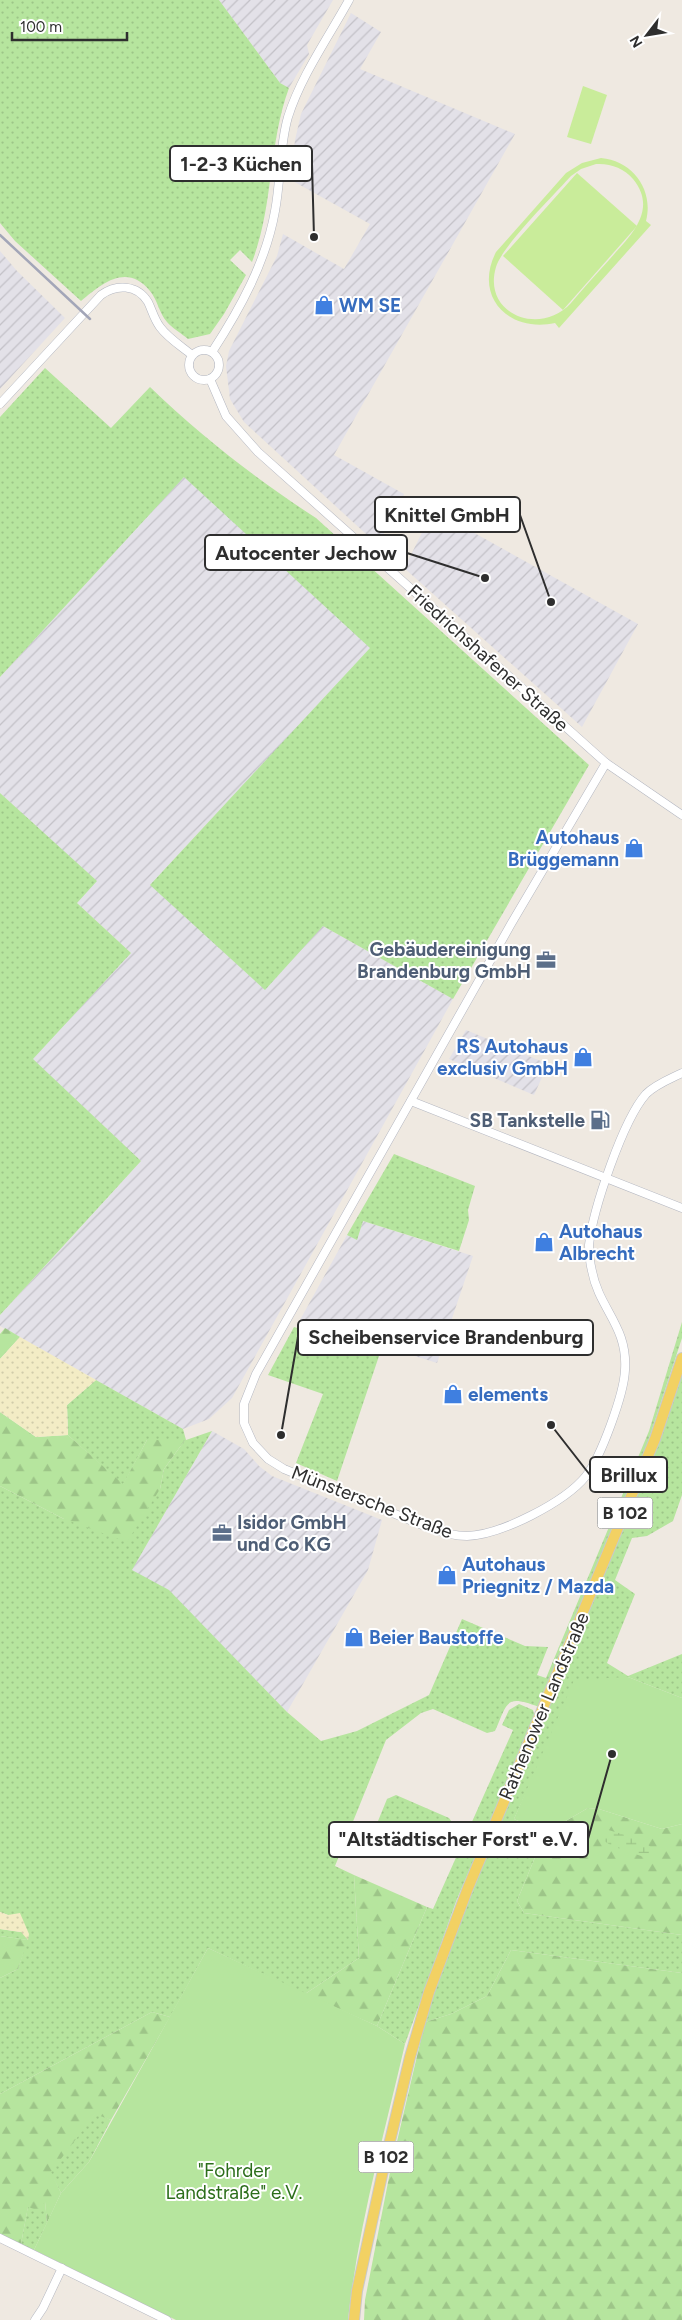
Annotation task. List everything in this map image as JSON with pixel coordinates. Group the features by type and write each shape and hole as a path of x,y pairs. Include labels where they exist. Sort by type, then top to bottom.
{"main road":[{"name":"Rathenower Landstraße","path":"354,2320 357,2292 384,2166 410,2057 429,1992 468,1888 655,1439 682,1358"}],"street":[{"path":"212,352 254,278 266,251 276,209 283,143 297,92 349,0"},
{"path":"0,404 100,295 112,289 124,286 140,293 149,304 160,328 192,355"},
{"path":"201,350 212,352 218,358 219,366 216,374 210,379 200,380 192,374 189,364 192,355 201,350"},
{"name":"Friedrichshafener Straße","path":"210,379 226,416 258,452 606,763 682,815"},
{"name":"Münstersche Straße","path":"606,763 256,1374 246,1396 243,1414 244,1423 252,1443 278,1466 422,1525 449,1534 464,1536 497,1530 567,1494 592,1468 606,1435 625,1373 625,1354 620,1332 594,1282 589,1257 592,1231 625,1128 637,1105 658,1085 682,1073"},
{"path":"411,1101 682,1208"},
{"path":"0,2238 167,2320"},
{"path":"35,2320 43,2308 62,2268"}],"shaded area":[{"path":"219,0 333,0 307,45 309,54 289,88 280,83"},
{"path":"351,13 381,32 360,69 515,134 334,455 404,494 378,545 244,422 230,399 226,366 229,351 277,256 283,234 344,269 370,224 291,180 295,140 301,114"},
{"path":"0,251 17,271 65,318 0,389"},
{"path":"184,476 371,648 150,885 323,926 453,999 232,1398 209,1419 183,1429 0,1326 0,1315 141,1161 32,1059 131,953 77,903 96,881 0,793 0,677"},
{"path":"433,510 638,624 582,727 403,567 407,563"},
{"path":"466,1030 548,1064 534,1095 449,1059"},
{"path":"363,1221 473,1256 437,1363 300,1320 347,1235 357,1239"},
{"path":"212,1431 244,1449 259,1466 272,1476 382,1520 368,1570 287,1712 169,1591 131,1571"}],"green space":[{"path":"0,0 219,0 280,83 289,88 277,131 264,219 252,262 240,250 230,260 246,275 224,314 210,334 188,339 167,322 150,291 141,282 132,278 114,279 97,288 81,301 15,241 0,223"},
{"path":"583,86 607,95 591,144 567,137"},
{"path":"601,158 612,160 631,171 644,188 648,210 646,221 651,225 559,328 555,323 538,325 510,317 492,297 489,283 490,268 496,252 566,173 582,163","holes":["601,164 621,169 633,179 640,191 643,202 642,213 632,233 571,303 558,313 544,318 530,319 517,315 505,308 497,297 494,283 496,267 500,258 518,234 571,176 581,169"]},
{"path":"577,173 637,226 563,310 503,256"},
{"path":"45,368 111,428 150,387 230,457 316,518 589,765 453,999 323,926 265,990 150,885 370,648 184,477 0,677 0,417"},
{"path":"0,793 97,881 77,903 131,953 33,1059 141,1161 0,1315"},
{"path":"394,1154 475,1186 468,1210 469,1220 459,1251 363,1221 357,1240 347,1235"},
{"path":"682,1322 682,1338 645,1451 539,1707 520,1701 509,1703 495,1731 487,1733 433,1709 421,1713 386,1740 335,1866 354,1875 359,1958 305,1994 208,1948 170,2017 152,2012 0,2094 0,1978 18,1969 27,1940 0,1936 0,1929 21,1932 8,1915 0,1912 0,1486 64,1519 160,1489 164,1469 185,1440 147,1440 123,1485 68,1435 67,1405 96,1380 183,1429 186,1440 212,1431 132,1570 169,1590 287,1712 321,1741 357,1731 429,1695 462,1619 525,1646 548,1647 537,1675 546,1678 649,1431"},
{"path":"294,1327 380,1353 337,1481 296,1463 323,1394 268,1375"},
{"path":"5,1328 20,1337 0,1359 0,1334"},
{"path":"682,1373 682,1495 673,1521 647,1536 632,1538 615,1580 635,1594 607,1663 628,1676 682,1654 682,1698 628,1677 529,1786 514,1819 545,1833 517,1901 524,1913 682,1935 682,1973 511,1950 487,1996 451,2014 425,2022 433,1993 483,1865 603,1578"},
{"path":"0,1412 36,1437 68,1435 123,1484 147,1440 185,1440 164,1469 160,1489 127,1542 64,1519 0,1486"},
{"path":"628,1677 682,1698 682,1824 662,1829 599,1809 588,1808 545,1833 514,1819 574,1680"},
{"path":"519,1704 533,1710 535,1717 457,1899 405,2044 377,2026 427,1907 433,1909 513,1730 502,1725 509,1710"},
{"path":"396,1795 449,1818 454,1825 440,1857 424,1856 378,1835 371,1850 367,1848 387,1799"},
{"path":"588,1808 599,1809 662,1829 682,1824 682,1935 524,1913 517,1901 545,1833"},
{"path":"605,1829 642,1840 659,1854 644,1857 612,1846 598,1837"},
{"path":"354,1875 427,1907 377,2026 305,1994 359,1958"},
{"path":"0,1936 28,1940 18,1969 0,1978"},
{"name":"\"Fohrder Landstraße\" e.V.","path":"208,1948 377,2026 405,2044 365,2216 352,2285 348,2320 176,2320 34,2250 61,2193 89,2162"},
{"path":"511,1950 682,1973 682,2320 364,2320 365,2300 391,2167 425,2022 451,2014 487,1996"},
{"path":"152,2012 170,2017 111,2120 95,2114 51,2172 61,2193 47,2223 45,2202 37,2210 28,2207 21,2244 0,2234 0,2094"},
{"path":"95,2113 111,2120 89,2162 61,2193 50,2172"},
{"path":"45,2201 47,2223 34,2250 21,2244 28,2206"}],"sand":[{"path":"20,1337 96,1380 67,1405 68,1435 36,1437 0,1412 0,1359"},
{"path":"0,1912 8,1915 20,1913 29,1934 28,1940 21,1932 0,1929"}],"railway":[{"path":"0,235 90,319"}],"place":[{"name":"1-2-3 Küchen","path":"314,237"},
{"name":"WM SE","path":"324,305"},
{"name":"Autocenter Jechow","path":"485,578"},
{"name":"Knittel GmbH","path":"551,602"},
{"name":"Autohaus Brüggemann","path":"634,848"},
{"name":"Gebäudereinigung Brandenburg GmbH","path":"546,960"},
{"name":"RS Autohaus exclusiv GmbH","path":"583,1057"},
{"name":"SB Tankstelle","path":"600,1120"},
{"name":"Autohaus Albrecht","path":"544,1242"},
{"name":"elements","path":"453,1394"},
{"name":"Brillux","path":"551,1425"},
{"name":"Scheibenservice Brandenburg","path":"281,1435"},
{"name":"Isidor GmbH und Co KG","path":"222,1533"},
{"name":"Autohaus Priegnitz / Mazda","path":"447,1575"},
{"name":"Beier Baustoffe","path":"354,1637"},
{"name":"\"Altstädtischer Forst\" e.V.","path":"612,1754"}]}
